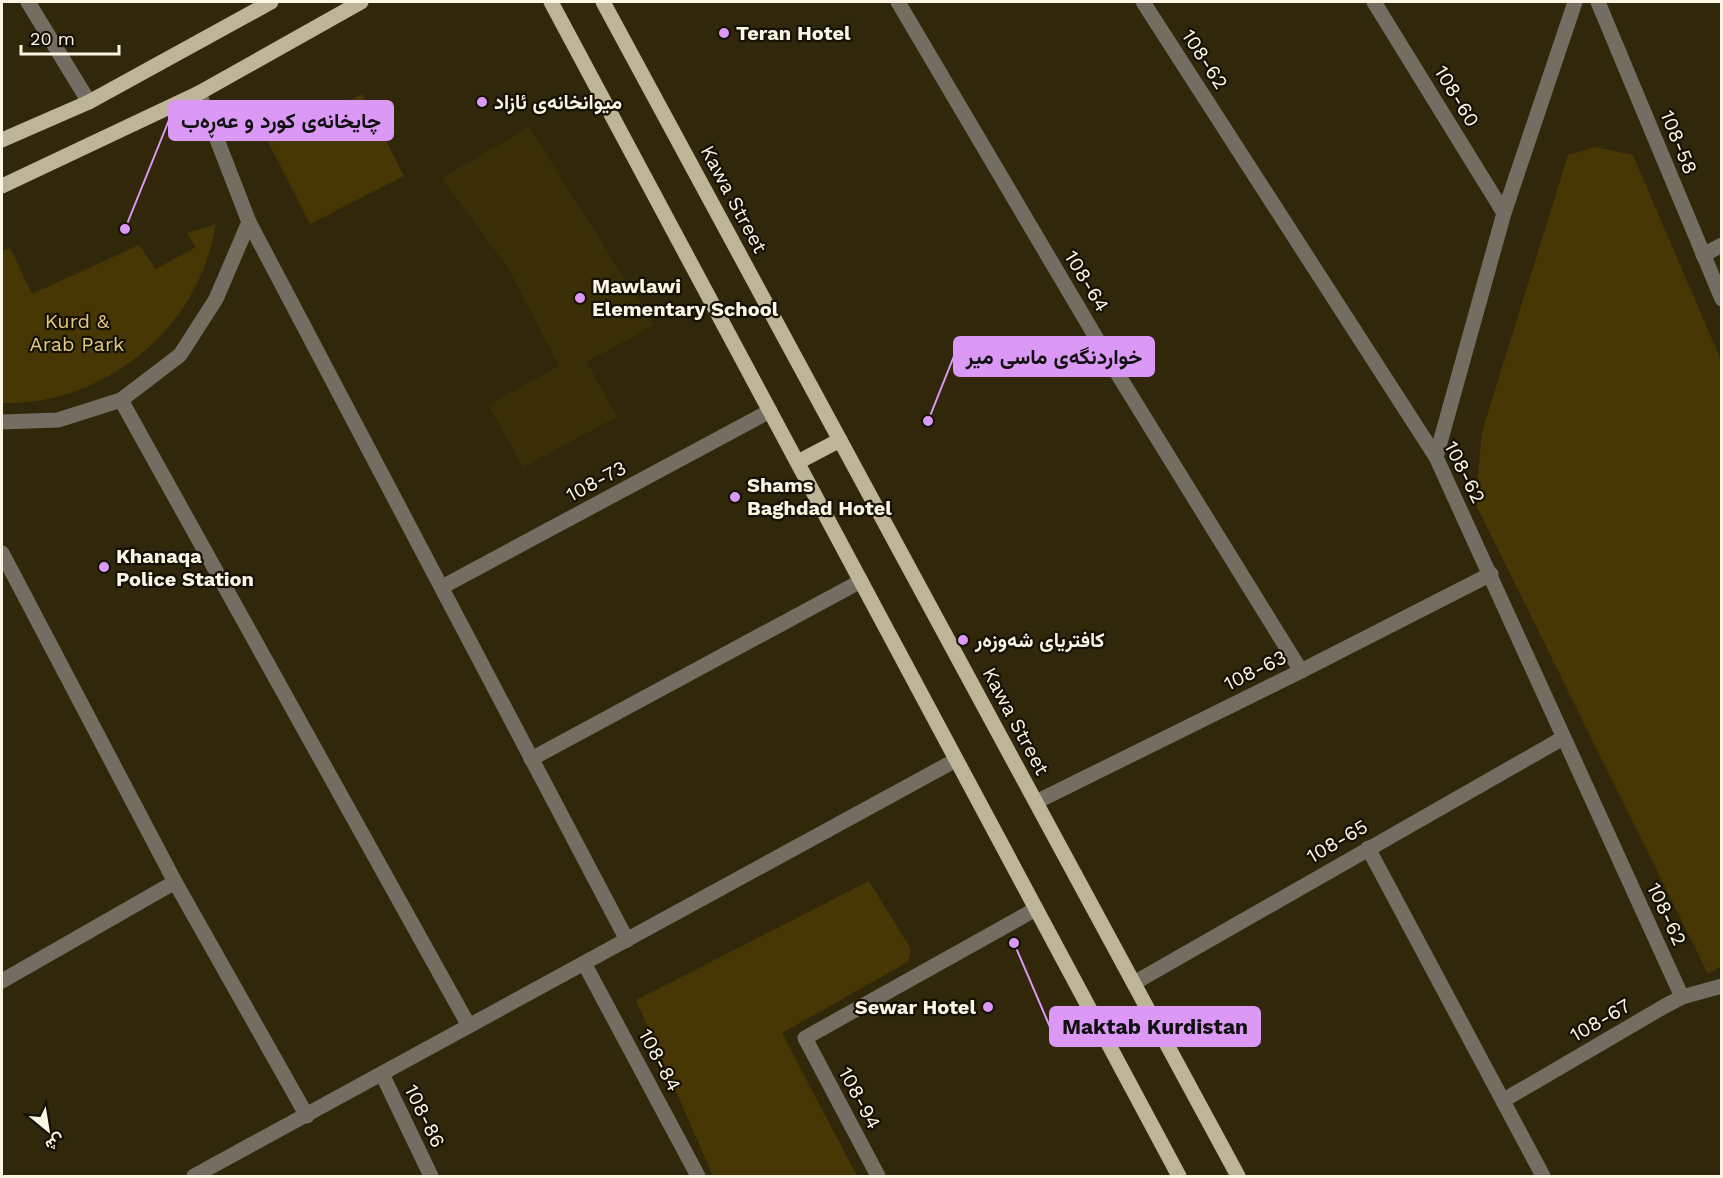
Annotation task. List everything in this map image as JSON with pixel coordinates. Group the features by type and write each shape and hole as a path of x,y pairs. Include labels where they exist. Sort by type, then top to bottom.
{"main road":[{"path":"2,140 89,102 271,2"},
{"path":"2,186 199,93 361,2"},
{"path":"551,2 1179,1176"},
{"name":"Kawa Street","path":"603,2 1238,1176"},
{"path":"798,462 840,440"}],"street":[{"path":"28,2 89,102"},
{"name":"108-64","path":"898,2 1117,373 1301,671"},
{"name":"108-62","path":"1143,2 1436,457 1682,997"},
{"name":"108-60","path":"1374,2 1504,213"},
{"path":"1436,457 1504,213 1575,2"},
{"name":"108-58","path":"1598,2 1722,299"},
{"path":"199,93 249,222 627,940"},
{"path":"2,422 58,420 122,400 180,355 216,299 249,222"},
{"path":"1703,255 1722,245"},
{"path":"122,400 469,1026"},
{"name":"108-73","path":"442,587 770,411"},
{"path":"2,553 175,882 307,1116"},
{"name":"108-63","path":"1036,802 1491,574"},
{"path":"531,759 861,581"},
{"name":"108-65","path":"1134,983 1563,738"},
{"path":"194,1176 956,760"},
{"path":"1368,848 1543,1176"},
{"path":"2,981 175,882"},
{"name":"108-94","path":"878,1176 805,1038 1036,909"},
{"name":"108-84","path":"584,963 698,1176"},
{"name":"108-67","path":"1504,1100 1682,997 1722,986"},
{"name":"108-86","path":"382,1074 431,1176"}],"shaded area":[{"name":"Mawlawi Elementary School","path":"529,127 654,325 587,362 617,417 523,467 488,405 559,366 509,270 442,178"}],"green space":[{"path":"362,94 404,176 310,224 268,142"},
{"path":"1595,147 1633,155 1721,360 1722,966 1708,974 1475,503 1482,432 1568,155"},
{"name":"Kurd & Arab Park","path":"216,224 200,277 185,304 167,329 144,351 119,370 63,395 33,402 2,403 2,251 10,248 32,294 139,245 156,269 196,247 187,233"},
{"path":"869,881 911,949 908,962 782,1033 857,1176 713,1176 636,1000"}],"place":[{"name":"Teran Hotel","path":"724,33"},
{"name":"میوانخانەی ئازاد","path":"482,102"},
{"name":"چایخانەی کورد و عەڕەب","path":"125,229"},
{"name":"Mawlawi Elementary School","path":"580,298"},
{"name":"خواردنگەی ماسی میر","path":"928,421"},
{"name":"Shams Baghdad Hotel","path":"735,497"},
{"name":"Khanaqa Police Station","path":"104,567"},
{"name":"کافتریای شەوزەر","path":"963,640"},
{"name":"Maktab Kurdistan","path":"1014,943"},
{"name":"Sewar Hotel","path":"988,1007"}]}
